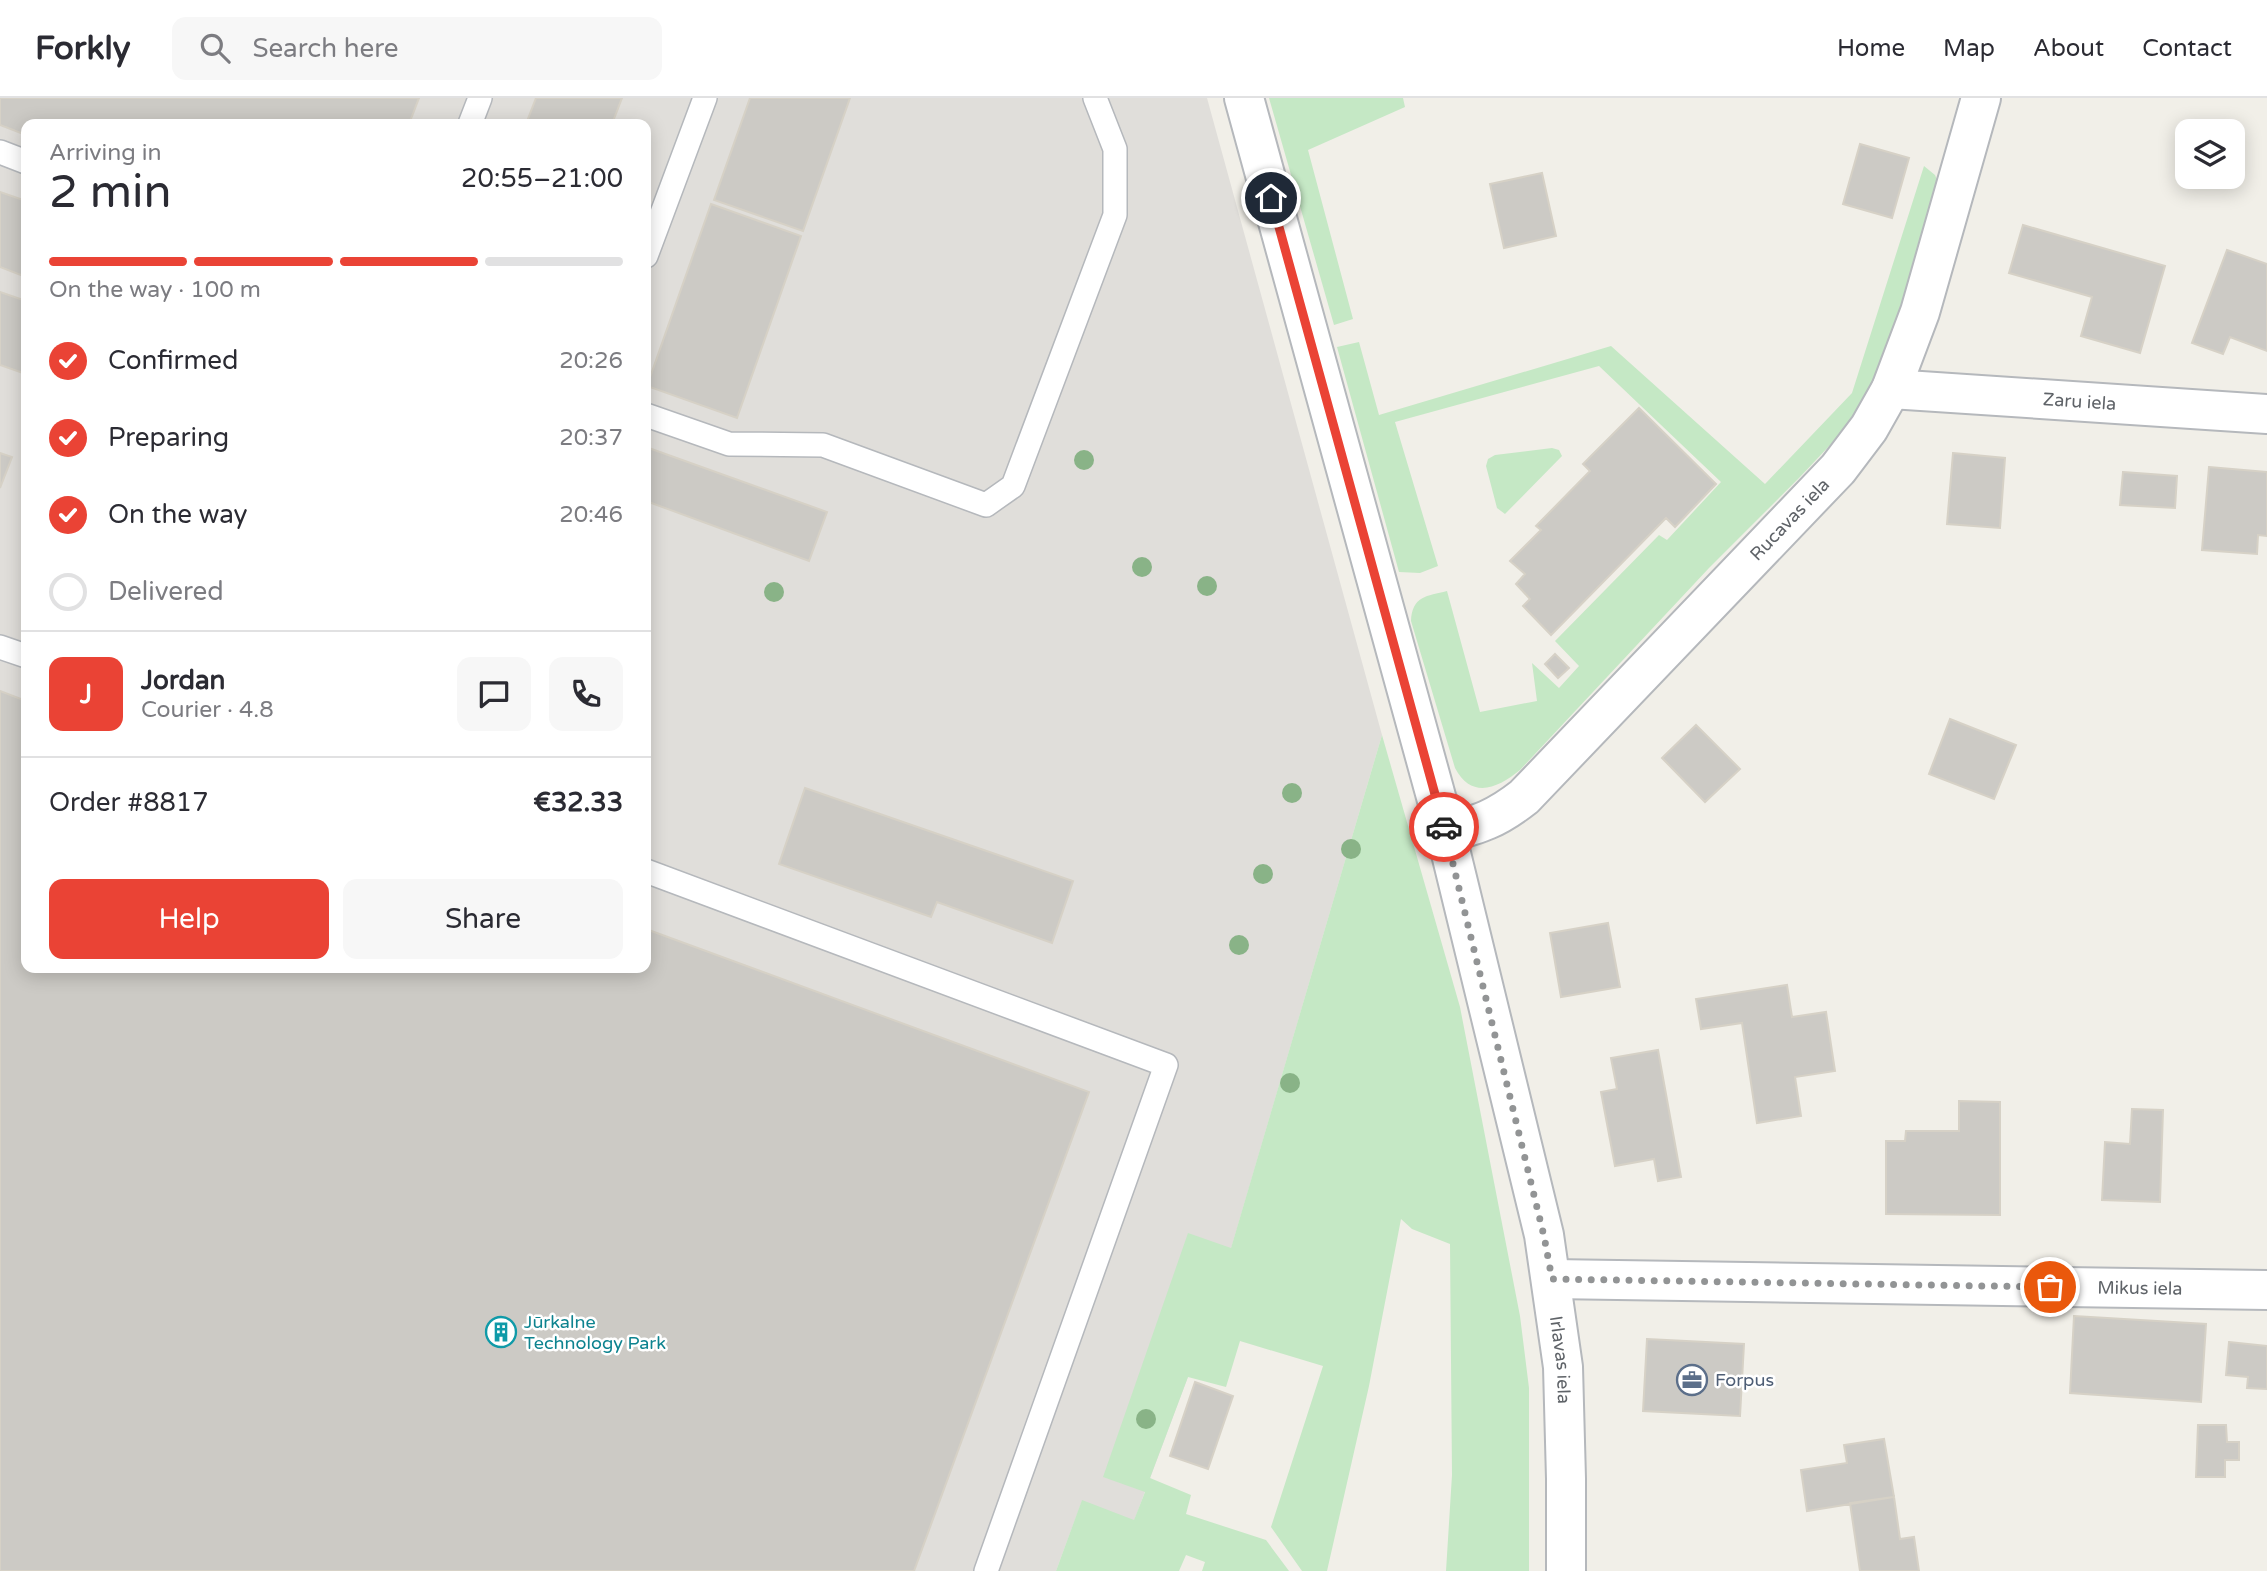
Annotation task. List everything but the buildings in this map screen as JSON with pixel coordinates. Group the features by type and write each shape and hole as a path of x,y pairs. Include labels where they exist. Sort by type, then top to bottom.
{"street":[{"name":"Irlavas iela","path":"1244,98 1446,833 1544,1236 1563,1367 1566,1571"},
{"name":"Rucavas iela","path":"1446,833 1485,823 1504,813 1524,797 1838,469 1869,428 1891,389 1920,312 1981,98"},
{"name":"Zaru iela","path":"1891,389 2267,414"},
{"name":"Mikus iela","path":"1552,1279 2267,1290"}],"lane":[{"path":"472,119 480,98"},
{"path":"651,243 705,98"},
{"path":"651,417 729,444 823,445 986,505 1013,486 1115,215 1115,149 1096,98"},
{"path":"0,152 21,160"},
{"path":"651,873 1166,1065 986,1571"}],"shaded area":[{"path":"0,98 1207,98 1382,735 1213,1310 1134,1521 1082,1501 1056,1571 914,1571 1089,1092 651,931 651,119 21,119 21,699 0,691"}],"green space":[{"path":"1269,98 1403,98 1405,107 1308,150 1353,319 1334,325"},
{"path":"1924,166 1935,175 1940,187 1875,384 1849,425 1709,568 1520,770 1494,786 1486,788 1469,784 1455,768 1411,621 1414,606 1422,598 1447,591 1480,712 1537,701 1532,663 1559,688 1579,666 1555,641 1659,535 1667,540 1721,482 1599,366 1395,422 1438,566 1420,573 1399,572 1337,347 1359,342 1379,415 1611,346 1765,484 1852,393"},
{"path":"1552,448 1559,450 1562,456 1505,514 1497,508 1486,466 1488,459 1495,455"},
{"path":"1382,735 1460,1007 1520,1316 1529,1388 1529,1571 1446,1571 1452,1475 1450,1244 1412,1229 1401,1219 1369,1386 1327,1571 1302,1571 1271,1527 1323,1366 1240,1341 1226,1387 1188,1377 1150,1478 1191,1495 1186,1514 1266,1540 1289,1571 1202,1571 1205,1562 1186,1555 1179,1571 1056,1571 1082,1500 1134,1520 1145,1492 1103,1477 1188,1233 1231,1248"}],"way so far":[{"path":"1444,827 1544,1236 1552,1279 2050,1287"}],"place":[{"name":"Jūrkalne Technology Park","path":"501,1332"},
{"name":"Forpus","path":"1692,1380"}],"route":[{"path":"1271,198 1444,827"}]}
